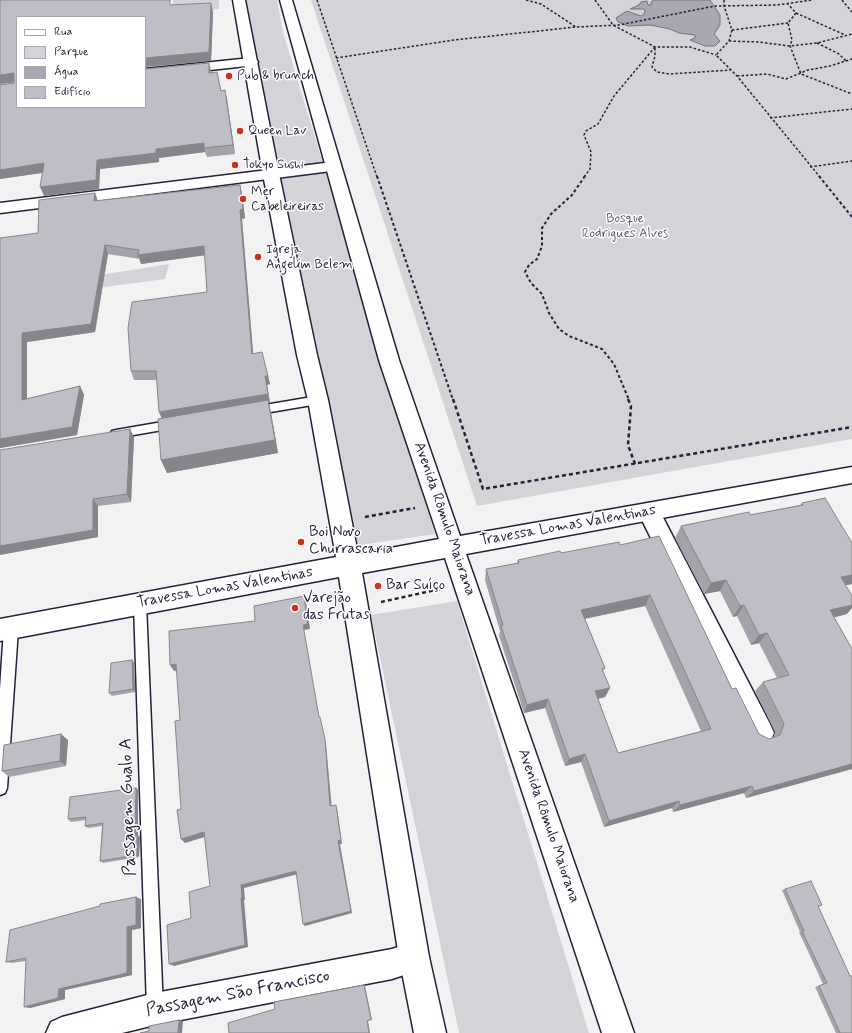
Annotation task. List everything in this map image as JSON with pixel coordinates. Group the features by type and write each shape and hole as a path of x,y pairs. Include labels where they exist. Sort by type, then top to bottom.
{"street":[{"path":"238,0 307,355 318,400 349,565 414,957 430,1033"},
{"name":"Avenida Rômulo Maiorana","path":"286,0 332,167 390,360 618,1033"},
{"path":"146,73 250,62"},
{"path":"0,208 332,167"},
{"name":"Travessa Lomas Valentinas","path":"5,630 349,565 649,512 852,474"},
{"path":"649,512 761,733"},
{"name":"Passagem São Francisco","path":"62,1033 156,1009 392,964 414,957"}],"lane":[{"path":"244,412 318,400"},
{"path":"102,437 181,423"},
{"name":"Passagem Gualo A","path":"140,604 156,1009"},
{"path":"0,788 5,630"}],"path":[{"path":"317,0 483,489 852,427"},
{"path":"526,0 542,4 576,27"},
{"path":"595,0 607,14 613,25 655,47 690,47 716,55 737,76 852,217"},
{"path":"716,55 729,42 732,30 724,6 724,0"},
{"path":"777,5 779,0"},
{"path":"336,58 454,40 576,27 613,25 715,6 777,5 812,0"},
{"path":"842,0 852,12"},
{"path":"787,3 796,13 845,35"},
{"path":"732,30 788,23 796,13"},
{"path":"788,23 792,40 790,46 802,74 852,94"},
{"path":"729,42 758,42 790,46 817,43 852,34"},
{"path":"817,43 838,54 847,62"},
{"path":"635,464 628,445 632,406 614,364 602,349 569,336 559,329 549,313 542,294 531,283 525,272 529,265 537,259 542,246 542,228 550,214 572,195 590,169 591,152 584,135 586,131 598,124 614,96 655,47"},
{"path":"655,47 655,56 652,67 657,72 669,74 731,70"},
{"path":"737,76 767,74 786,79 802,74 808,70 847,62 852,59"},
{"path":"770,118 851,108 852,105"},
{"path":"810,167 852,161"},
{"path":"340,521 439,503"},
{"path":"356,608 466,583"}],"green space":[{"path":"173,0 219,0 219,9 173,13"},
{"path":"244,0 277,0 283,32 435,534 360,545 352,539"},
{"name":"Bosque Rodrigues Alves","path":"311,0 852,0 852,439 477,506"},
{"path":"169,264 165,279 82,290 82,278"},
{"path":"457,601 589,1033 459,1033 371,615"}],"water":[{"path":"654,0 710,0 720,15 720,25 714,34 720,41 715,46 705,46 690,40 695,38 695,35 679,33 670,29 650,25 628,26 618,22 616,18 627,11 641,16 644,14 644,9 630,9 639,5 641,2 647,1 648,5 651,5 651,2"}],"building":[{"path":"0,0 170,0 170,5 211,3 209,52 146,58 146,16 16,16 16,108 146,108 146,69 209,63 209,73 217,72 221,91 225,90 233,145 204,148 204,143 156,149 156,153 97,160 96,180 40,187 44,163 0,170 0,85 14,83 14,73 0,75"},
{"path":"240,185 243,209 240,210 252,354 262,352 268,376 265,376 268,394 159,412 156,371 131,371 128,328 132,302 207,292 204,246 138,255 139,250 105,245 91,324 22,333 22,400 80,386 72,427 0,439 0,238 38,233 39,200 95,193 94,201"},
{"path":"268,400 275,440 161,460 158,419"},
{"path":"130,429 127,494 93,499 93,530 0,546 0,450"},
{"path":"825,498 852,543 852,575 841,577 852,596 852,605 830,610 852,649 852,764 754,791 752,786 680,805 679,801 609,821 585,754 569,759 548,699 527,705 501,626 503,625 486,569 519,563 518,560 560,551 561,553 619,542 620,545 659,536 732,689 736,688 759,734 769,739 780,735 784,724 763,682 789,675 767,633 759,635 744,605 740,606 726,580 711,583 681,526 749,512 750,515 803,505 802,503","holes":["650,595 711,729 618,753 595,691 610,688 602,669 605,668 581,610"]},
{"path":"304,596 308,624 303,625 319,717 325,739 330,806 336,805 341,840 338,841 351,911 303,924 296,871 241,885 245,945 169,964 167,925 191,918 189,892 210,886 204,832 181,839 177,810 181,809 175,721 180,720 176,664 170,665 169,631 255,621 254,606"},
{"path":"132,660 133,689 109,693 111,663"},
{"path":"61,734 60,761 2,771 4,745"},
{"path":"136,788 135,835 137,835 137,855 100,861 103,823 85,826 86,817 68,819 70,797"},
{"path":"811,881 822,905 818,906 850,976 852,976 852,1033 840,1033 819,986 827,983 802,931 804,931 785,889"},
{"path":"136,897 136,925 127,927 127,973 59,989 58,998 24,1007 26,958 6,962 10,930 100,906 100,904"},
{"path":"364,985 371,1019 367,1021 369,1033 229,1033 228,1023 275,1009 274,1002"},
{"path":"179,1020 178,1033 140,1033 149,1031 149,1026"}],"place":[{"name":"Pub & brunch","path":"229,76"},
{"name":"Queen Lav","path":"240,131"},
{"name":"Tokyo Sushi","path":"235,165"},
{"name":"Mer Cabeleireiras","path":"243,199"},
{"name":"Igreja Angelim Belem","path":"258,257"},
{"name":"Boi Novo Churrascaria","path":"301,542"},
{"name":"Bar Suíço","path":"378,586"},
{"name":"Varejão das Frutas","path":"295,608"}]}
